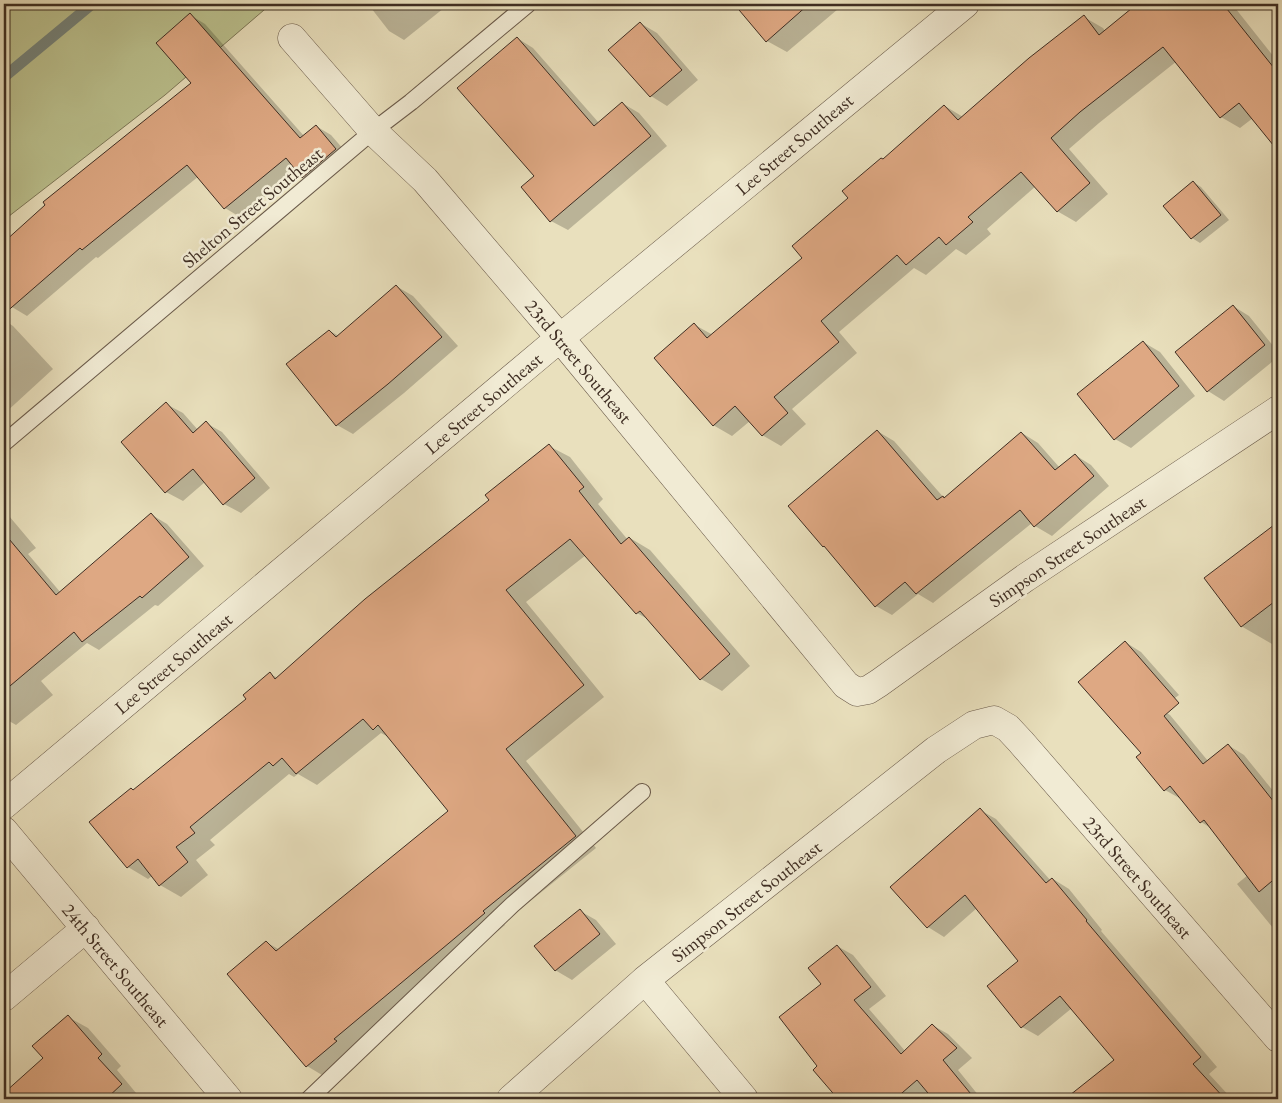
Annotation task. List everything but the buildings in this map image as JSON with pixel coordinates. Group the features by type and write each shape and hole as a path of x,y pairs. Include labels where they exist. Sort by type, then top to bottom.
{"street":[{"name":"Lee Street Southeast","path":"4,805 560,338 965,4"},
{"name":"23rd Street Southeast","path":"292,38 373,130 425,180 560,338 846,685 857,692"},
{"name":"Simpson Street Southeast","path":"857,692 868,690 879,684 1025,578 1278,410"},
{"name":"23rd Street Southeast","path":"994,720 1008,728 1021,742 1278,1038"},
{"name":"Simpson Street Southeast","path":"511,1099 646,980 936,750 974,725 994,720"},
{"name":"24th Street Southeast","path":"4,831 228,1099"},
{"path":"4,997 86,928"},
{"path":"646,980 744,1099"}],"lane":[{"name":"Shelton Street Southeast","path":"4,443 373,130 411,102 528,4"},
{"path":"309,1099 512,905 642,792"}],"green space":[{"path":"4,4 271,4 165,95 4,220"}],"waterway":[{"path":"4,77 92,4"}]}
